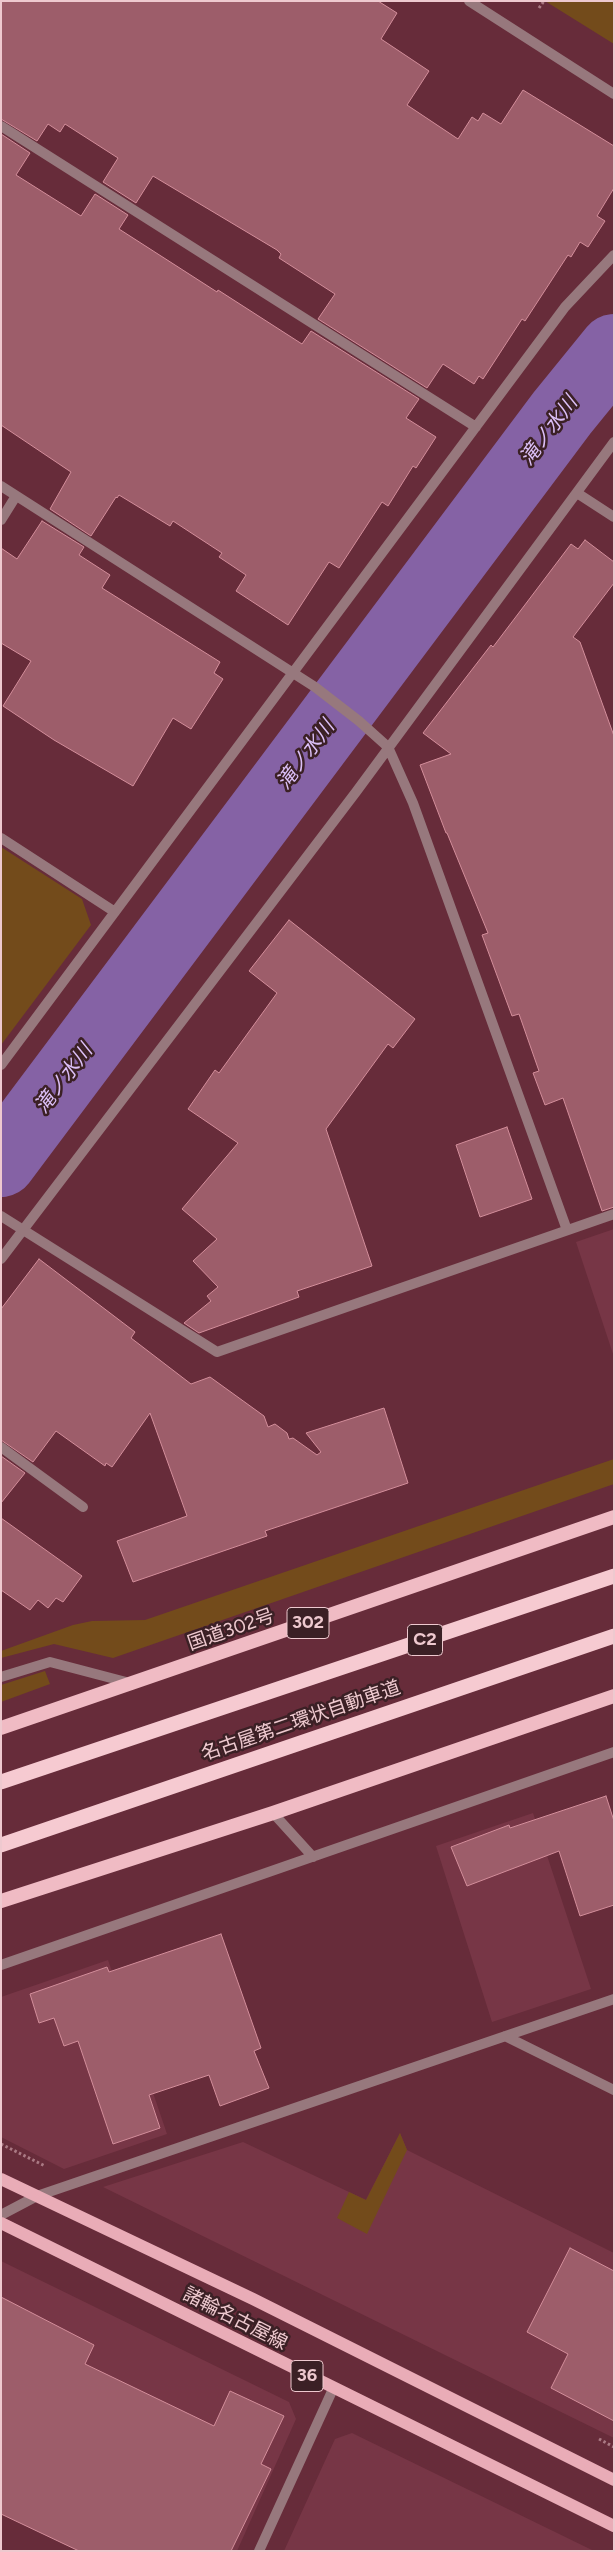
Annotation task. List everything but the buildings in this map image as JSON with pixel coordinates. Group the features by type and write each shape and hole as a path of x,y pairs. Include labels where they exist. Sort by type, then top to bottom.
{"highway":[{"name":"国道302号","path":"1,1728 614,1517"},
{"name":"名古屋第二環状自動車道","path":"1,1782 614,1576"},
{"name":"名古屋第二環状自動車道","path":"1,1845 614,1636"},
{"path":"1,1901 273,1813 614,1696"}],"main road":[{"name":"諸輪名古屋線","path":"1,2179 253,2299 614,2480"},
{"name":"諸輪名古屋線","path":"1,2223 333,2389 614,2526"}],"street":[{"path":"468,1 614,94"},
{"path":"1,126 476,427"},
{"path":"1,1066 565,307 614,255"},
{"path":"1,1259 388,747 614,442"},
{"path":"1,486 324,693 388,747 413,803 567,1230"},
{"path":"577,494 614,517"},
{"path":"1,520 16,496"},
{"path":"1,838 116,912"},
{"path":"1,1216 23,1228 217,1352 614,1214"},
{"path":"1,1447 83,1507"},
{"path":"1,1677 50,1662 132,1684"},
{"path":"1,1965 614,1752"},
{"path":"273,1813 313,1857"},
{"path":"1,2215 37,2196 614,1999"},
{"path":"505,2036 614,2090"},
{"path":"259,2551 333,2389"}],"path":[{"path":"539,8 544,1"},
{"path":"1,2144 48,2168"}],"shaded area":[{"path":"545,1 614,1 614,44"},
{"path":"1,847 82,899 91,925 1,1045"},
{"path":"614,1229 614,1357 576,1242"},
{"path":"614,1459 614,1484 113,1658 54,1644 1,1658 1,1651 73,1625 92,1621 145,1620"},
{"path":"45,1671 50,1684 1,1702 1,1685"},
{"path":"533,1813 591,1989 492,2022 436,1846"},
{"path":"108,1960 167,2134 64,2169 1,2137 1,1997"},
{"path":"400,2133 407,2150 614,2253 614,2438 103,2187 243,2142 366,2200"},
{"path":"400,2133 407,2150 367,2234 337,2218 349,2192 366,2200"},
{"path":"1,2261 289,2402 296,2419 237,2551 206,2551 1,2446"},
{"path":"352,2433 594,2551 284,2551 335,2439"}],"waterway":[{"name":"滝ノ水川","path":"1,1162 562,413 614,349"}]}
